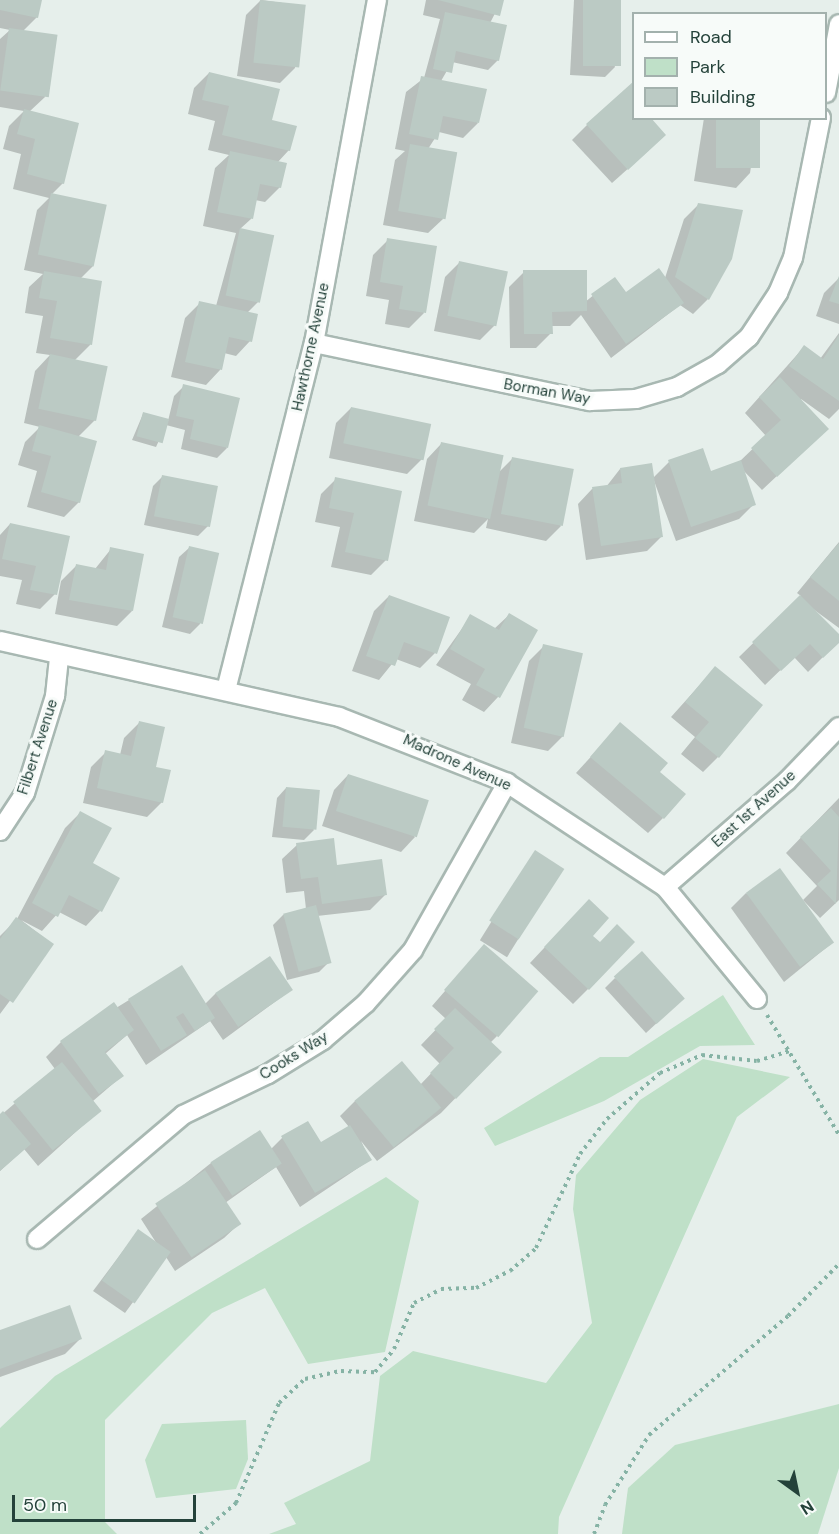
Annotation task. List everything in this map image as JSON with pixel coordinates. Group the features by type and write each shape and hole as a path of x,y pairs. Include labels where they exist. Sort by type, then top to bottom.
{"street":[{"name":"Hawthorne Avenue","path":"226,690 314,343 377,0"},
{"path":"827,79 834,32"},
{"name":"Borman Way","path":"314,343 590,402 636,399 677,387 718,364 749,337 778,293 793,258 820,120"},
{"name":"Madrone Avenue","path":"0,641 59,657 226,690 339,717 507,783 665,887 757,999"},
{"name":"Filbert Avenue","path":"0,831 25,793 56,696 59,657"},
{"name":"East 1st Avenue","path":"665,887 787,781 839,727"},
{"name":"Cooks Way","path":"37,1239 183,1115 277,1068 323,1040 366,1003 413,950 507,783"}],"path":[{"path":"757,999 839,1135"},
{"path":"200,1534 236,1503 279,1403 305,1378 341,1371 375,1372 394,1349 414,1303 441,1289 476,1288 510,1271 536,1248 580,1154 607,1119 660,1073 702,1055 758,1061 790,1051"},
{"path":"594,1534 605,1505 649,1435 788,1316 839,1264"}],"green space":[{"path":"723,995 755,1045 700,1046 604,1101 495,1146 484,1128 600,1057 628,1057"},
{"path":"703,1059 790,1077 737,1117 559,1517 558,1534 269,1534 296,1524 284,1503 370,1461 380,1376 413,1351 546,1383 592,1323 573,1209 576,1175 640,1100"},
{"path":"386,1177 419,1201 385,1352 308,1364 265,1288 212,1313 105,1420 105,1522 117,1534 0,1534 0,1428 55,1376"},
{"path":"839,1404 839,1468 818,1534 622,1534 628,1488 675,1445"},
{"path":"246,1420 248,1459 236,1489 156,1498 145,1460 162,1424"}],"building":[{"path":"0,0 42,0 38,18 0,10"},
{"path":"260,0 306,5 299,67 253,63"},
{"path":"438,0 504,0 500,16"},
{"path":"583,0 621,0 621,66 583,66"},
{"path":"445,12 507,25 499,61 456,51 452,73 433,69"},
{"path":"9,28 58,35 49,97 0,90"},
{"path":"209,72 280,89 272,120 297,126 290,151 222,135 229,106 202,100"},
{"path":"421,76 487,89 479,123 443,116 438,140 409,134"},
{"path":"632,83 632,120 653,120 666,135 628,170 586,124"},
{"path":"24,109 79,123 64,184 27,174 35,139 17,134"},
{"path":"716,120 760,120 760,168 716,168"},
{"path":"410,144 457,152 445,219 398,211"},
{"path":"230,151 287,163 281,188 260,184 253,219 217,212"},
{"path":"51,193 107,205 94,266 38,255"},
{"path":"698,203 743,210 732,259 709,300 675,277"},
{"path":"240,228 274,235 260,303 226,295"},
{"path":"387,238 437,246 426,313 399,309 403,286 380,282"},
{"path":"459,261 508,271 496,326 447,316"},
{"path":"659,268 684,303 626,344 591,294 615,277 626,292"},
{"path":"523,270 587,270 587,311 552,312 553,334 524,334"},
{"path":"44,271 102,281 92,345 50,338 57,301 39,298"},
{"path":"839,276 839,304 829,301"},
{"path":"199,301 258,314 252,342 229,337 222,370 185,362"},
{"path":"839,335 839,401 789,366 804,345 823,359"},
{"path":"50,354 108,366 96,421 38,409"},
{"path":"780,377 829,429 777,477 751,448 781,420 759,397"},
{"path":"183,384 240,398 228,448 190,439 194,420 176,416"},
{"path":"351,407 431,424 424,460 343,443"},
{"path":"143,412 169,419 163,443 137,436"},
{"path":"39,425 97,441 80,503 41,492 51,456 32,451"},
{"path":"441,442 504,455 490,519 427,506"},
{"path":"703,448 711,471 741,460 756,505 691,527 668,460"},
{"path":"512,457 574,469 563,526 501,514"},
{"path":"652,463 663,537 601,546 592,487 622,483 620,468"},
{"path":"162,475 218,486 210,527 154,516"},
{"path":"335,477 402,491 388,561 345,552 354,513 329,508"},
{"path":"10,523 70,536 57,595 30,590 36,566 2,559"},
{"path":"839,543 839,601 810,577"},
{"path":"189,546 219,553 203,624 173,617"},
{"path":"110,547 144,554 133,611 69,600 76,564 106,570"},
{"path":"389,595 450,617 437,654 404,642 395,666 366,656"},
{"path":"800,595 839,634 839,643 823,658 810,644 781,671 752,642"},
{"path":"509,613 538,630 500,698 476,685 485,669 450,649 470,614 499,630"},
{"path":"543,644 583,653 564,737 524,728"},
{"path":"715,666 763,705 719,758 695,738 709,722 685,702"},
{"path":"139,721 165,727 156,767 171,770 163,803 97,788 105,750 131,756"},
{"path":"620,722 668,763 660,772 686,794 664,819 590,757"},
{"path":"348,774 429,800 417,837 336,811"},
{"path":"286,787 320,790 316,830 283,827"},
{"path":"831,808 839,817 836,904 817,884 831,871 800,837"},
{"path":"80,811 112,828 93,863 120,878 102,912 69,895 58,917 32,903"},
{"path":"334,838 337,865 382,859 387,895 322,904 318,877 301,879 296,843"},
{"path":"535,850 564,869 519,940 489,920"},
{"path":"780,868 834,942 800,967 746,893"},
{"path":"589,899 609,918 593,936 600,942 617,924 635,942 589,990 544,947"},
{"path":"316,905 332,963 299,972 283,914"},
{"path":"16,917 54,944 13,1003 0,994 0,939"},
{"path":"484,944 538,991 498,1037 444,990"},
{"path":"642,951 685,999 657,1024 614,976"},
{"path":"270,956 293,990 238,1027 215,993"},
{"path":"182,965 215,1018 195,1031 183,1013 176,1017 187,1035 161,1051 128,999"},
{"path":"114,1002 134,1030 105,1052 124,1076 99,1094 60,1041"},
{"path":"455,1008 502,1052 456,1099 430,1073 454,1048 434,1029"},
{"path":"402,1061 441,1108 394,1148 355,1101"},
{"path":"62,1062 102,1111 53,1151 13,1102"},
{"path":"3,1111 31,1144 0,1171 0,1114"},
{"path":"308,1121 321,1142 350,1125 372,1160 315,1193 281,1136"},
{"path":"260,1130 282,1164 232,1196 211,1162"},
{"path":"205,1170 241,1224 192,1257 155,1204"},
{"path":"138,1229 171,1252 135,1304 102,1281"},
{"path":"70,1305 82,1339 0,1369 0,1330"}]}
